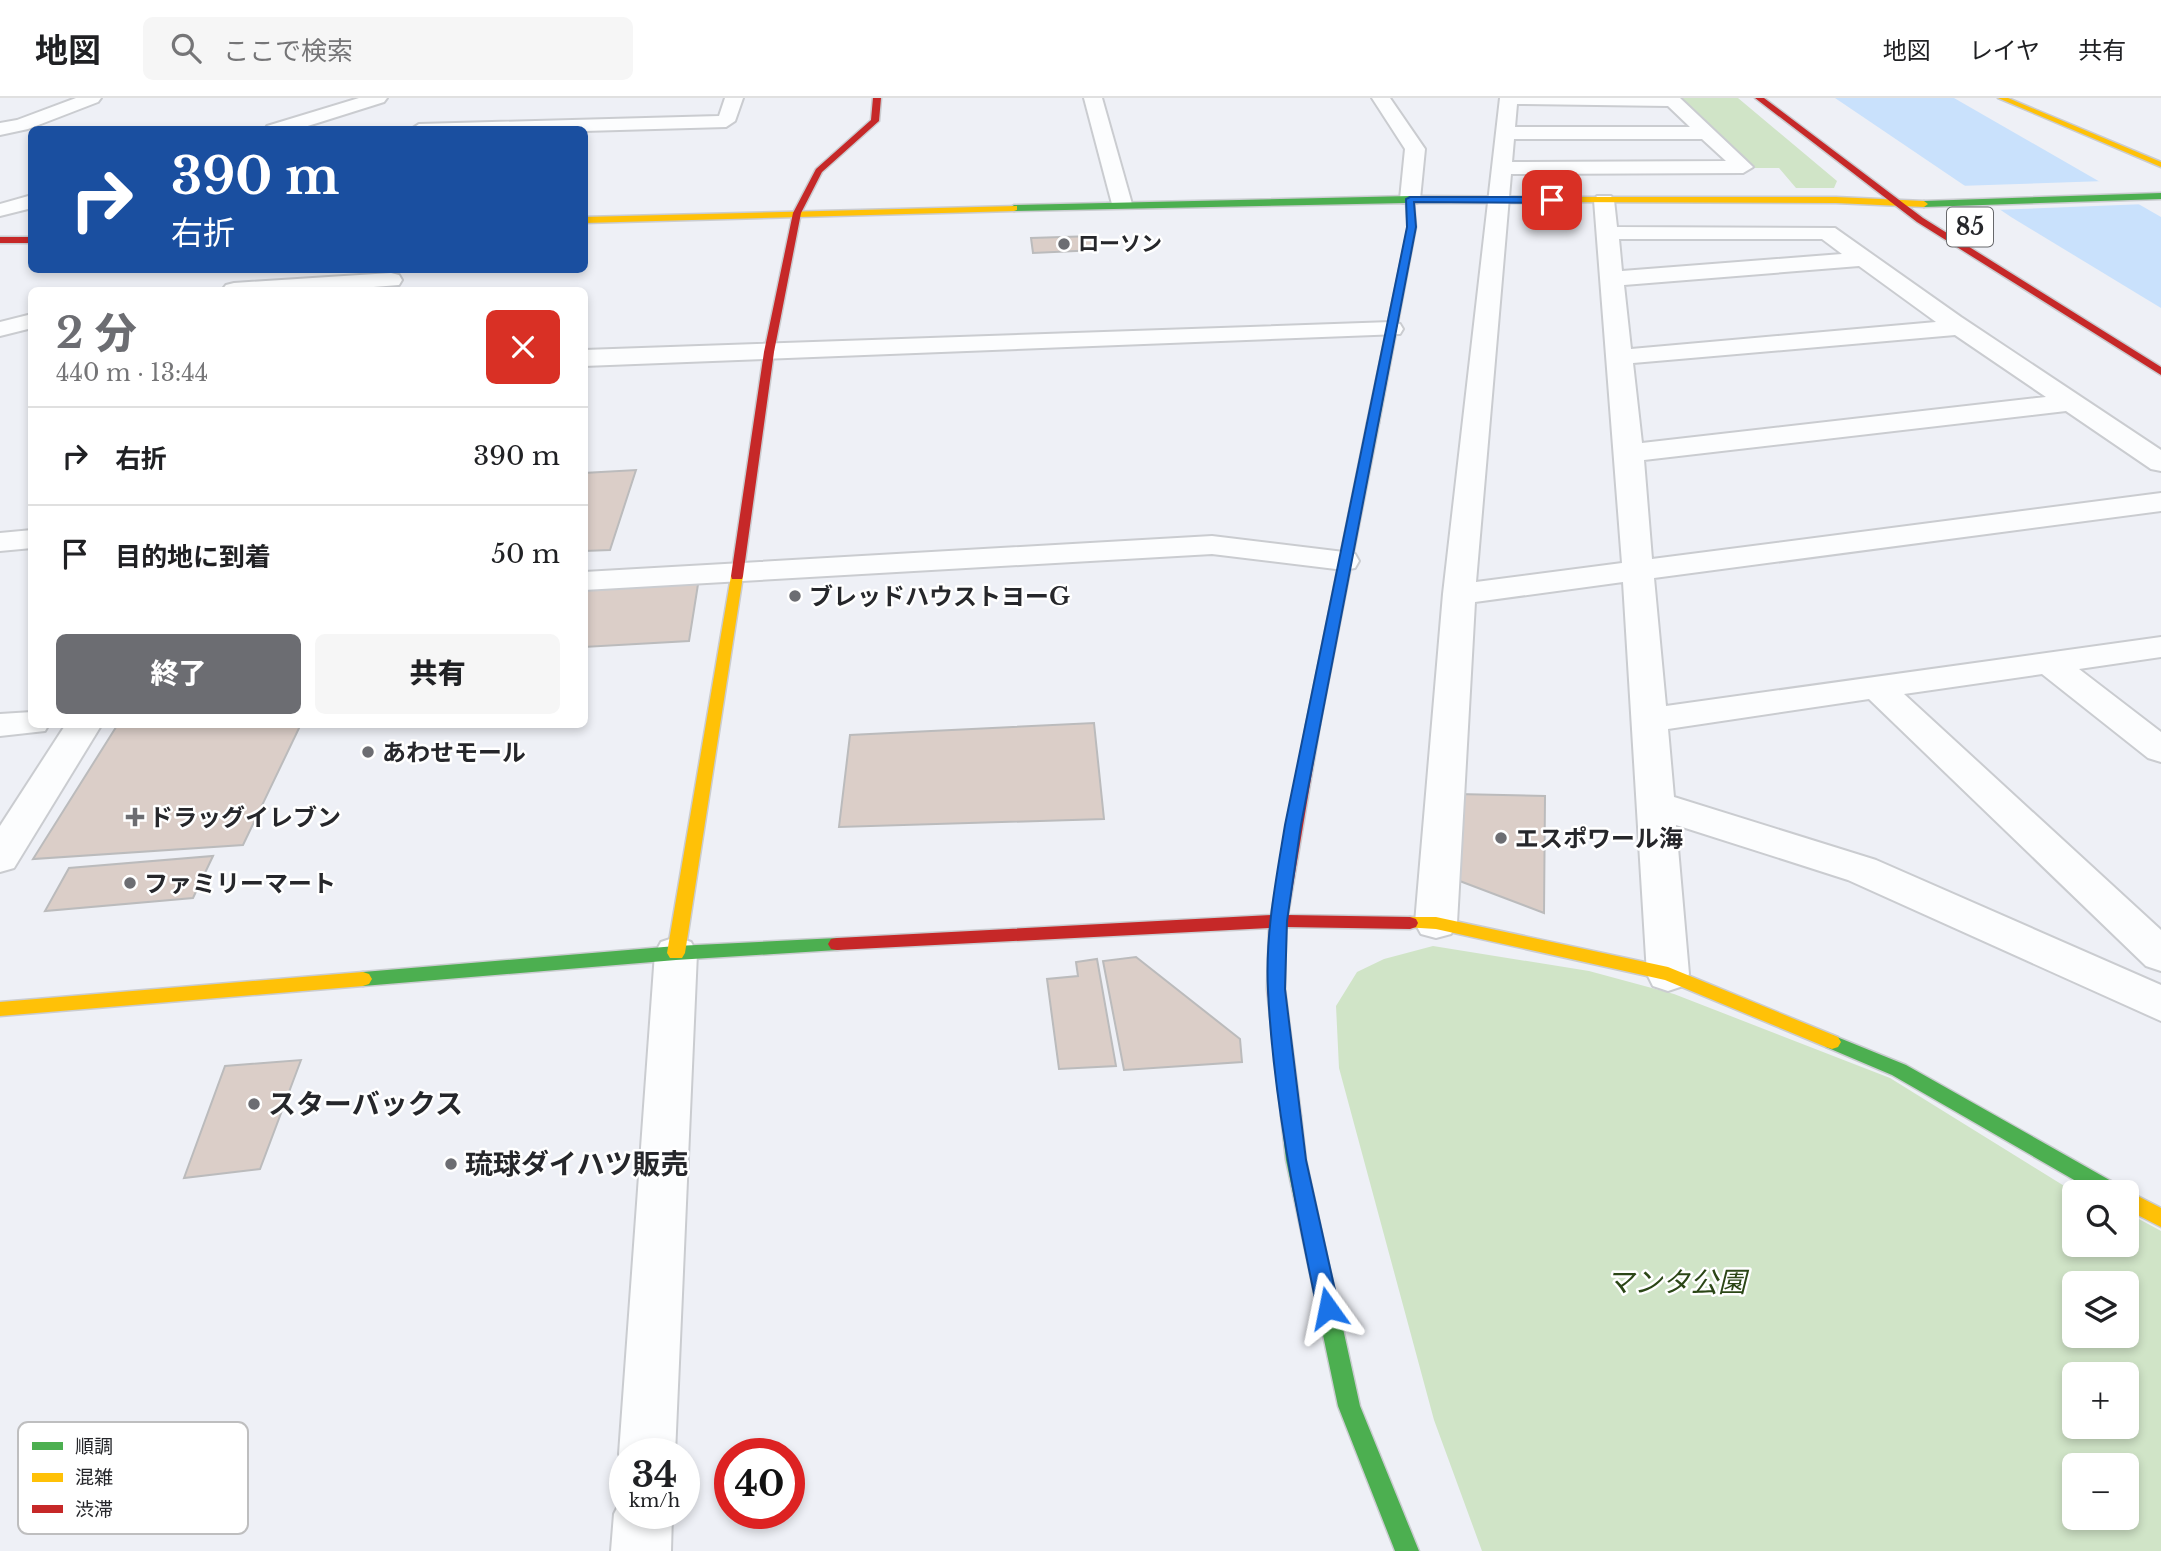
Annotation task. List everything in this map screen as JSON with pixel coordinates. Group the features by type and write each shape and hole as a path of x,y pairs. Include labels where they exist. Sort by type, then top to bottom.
{"street":[{"path":"0,130 21,125 92,98"},
{"path":"287,126 378,98"},
{"path":"558,126 726,121 734,98"},
{"path":"648,1438 676,953 737,574 768,352 804,191 816,171 875,121 877,98"},
{"path":"1093,98 1122,204"},
{"path":"1381,98 1415,149 1410,199 1412,227 1293,825 1278,921 1276,989 1296,1160 1349,1406 1407,1551"},
{"name":"85","path":"1759,98 1894,201 2161,372"},
{"path":"2002,98 2161,165"},
{"path":"1436,923 1459,594 1509,99 1671,99 1742,167 1503,168"},
{"path":"492,126 506,108"},
{"path":"1506,133 1706,133"},
{"name":"85","path":"1907,185 1955,218"},
{"path":"1958,199 2137,187 2159,192"},
{"path":"588,220 1122,204 1410,199 1894,201 2159,192"},
{"path":"1604,200 1629,453 1668,974"},
{"path":"0,210 28,202"},
{"path":"0,226 28,225"},
{"path":"1609,233 1827,233 1959,327 2161,463"},
{"path":"0,240 28,240"},
{"path":"1613,279 1866,259"},
{"path":"268,287 391,280"},
{"path":"0,329 28,322"},
{"path":"1621,357 1959,327"},
{"path":"588,358 1391,329"},
{"path":"1629,453 2071,402"},
{"path":"1459,594 2161,502"},
{"path":"0,541 28,539"},
{"path":"588,581 1212,545 1344,561"},
{"path":"1648,720 2161,647"},
{"path":"2049,663 2161,750"},
{"path":"1877,688 2161,955"},
{"path":"0,725 28,723"},
{"path":"0,858 81,728"},
{"path":"1655,805 1862,870 2161,1004"},
{"path":"0,1009 676,953 1278,921 1436,923 1668,974 1899,1070 2092,1180"},
{"path":"2139,1206 2161,1218"},
{"path":"641,1551 642,1529"}],"green space":[{"path":"1672,98 1738,98 1837,181 1834,188 1796,188 1779,168 1744,168"},
{"name":"マンタ公園","path":"1433,946 1589,971 1674,994 1890,1078 2062,1185 2062,1257 2139,1257 2139,1219 2161,1231 2161,1551 1482,1551 1434,1420 1339,1068 1336,1006 1357,972 1384,959"}],"water":[{"path":"1835,98 1954,98 2161,217 2161,308 2011,217"}],"pier":[{"path":"2105,181 2146,204 1994,210 1958,186"}],"building":[{"name":"ローソン","path":"1094,236 1097,250 1033,253 1031,238"},
{"path":"636,470 610,550 588,551 588,473"},
{"path":"699,578 689,641 588,647 588,585"},
{"path":"1094,723 1104,819 839,827 850,735"},
{"path":"115,728 299,728 243,845 33,859"},
{"name":"エスポワール海","path":"1457,794 1545,796 1544,913 1457,880"},
{"name":"ファミリーマート","path":"213,856 193,898 45,911 69,868"},
{"path":"1136,957 1240,1039 1242,1062 1124,1070 1103,961"},
{"path":"1097,959 1116,1066 1059,1069 1047,979 1078,976 1076,962"},
{"path":"301,1060 260,1169 184,1178 225,1066"}],"traffic: fast":[{"path":"1924,204 2161,196"},
{"path":"1373,423 1412,227 1410,199"},
{"path":"1014,208 1325,200 1553,200"},
{"path":"363,979 676,953 837,944"},
{"path":"1832,1042 1899,1070 2092,1180"},
{"path":"1291,1116 1296,1160 1349,1406 1407,1551"}],"traffic: slow":[{"path":"2002,98 2161,165"},
{"path":"1553,200 1836,200 1924,204"},
{"path":"588,220 1014,208"},
{"path":"1313,725 1373,423"},
{"path":"676,953 737,576"},
{"path":"1410,923 1436,923 1668,974 1832,1042"},
{"path":"0,1009 363,979"},
{"path":"2139,1206 2161,1218"}],"traffic: jam":[{"path":"737,576 769,352 797,213 819,171 875,121 877,98"},
{"path":"1759,98 1920,220 2161,372"},
{"path":"0,240 28,240"},
{"path":"1291,1116 1276,989 1278,921 1313,725"},
{"path":"837,944 1278,921 1410,923"}],"place":[{"name":"ローソン","path":"1064,244"},
{"name":"ブレッドハウストヨーG","path":"795,596"},
{"name":"あわせモール","path":"368,752"},
{"name":"ドラッグイレブン","path":"135,817"},
{"name":"エスポワール海","path":"1501,838"},
{"name":"ファミリーマート","path":"130,883"},
{"name":"スターバックス","path":"254,1104"},
{"name":"琉球ダイハツ販売","path":"451,1164"}],"route":[{"path":"1328,1308 1296,1160 1276,989 1278,921 1293,825 1412,227 1410,199 1552,200"}]}
